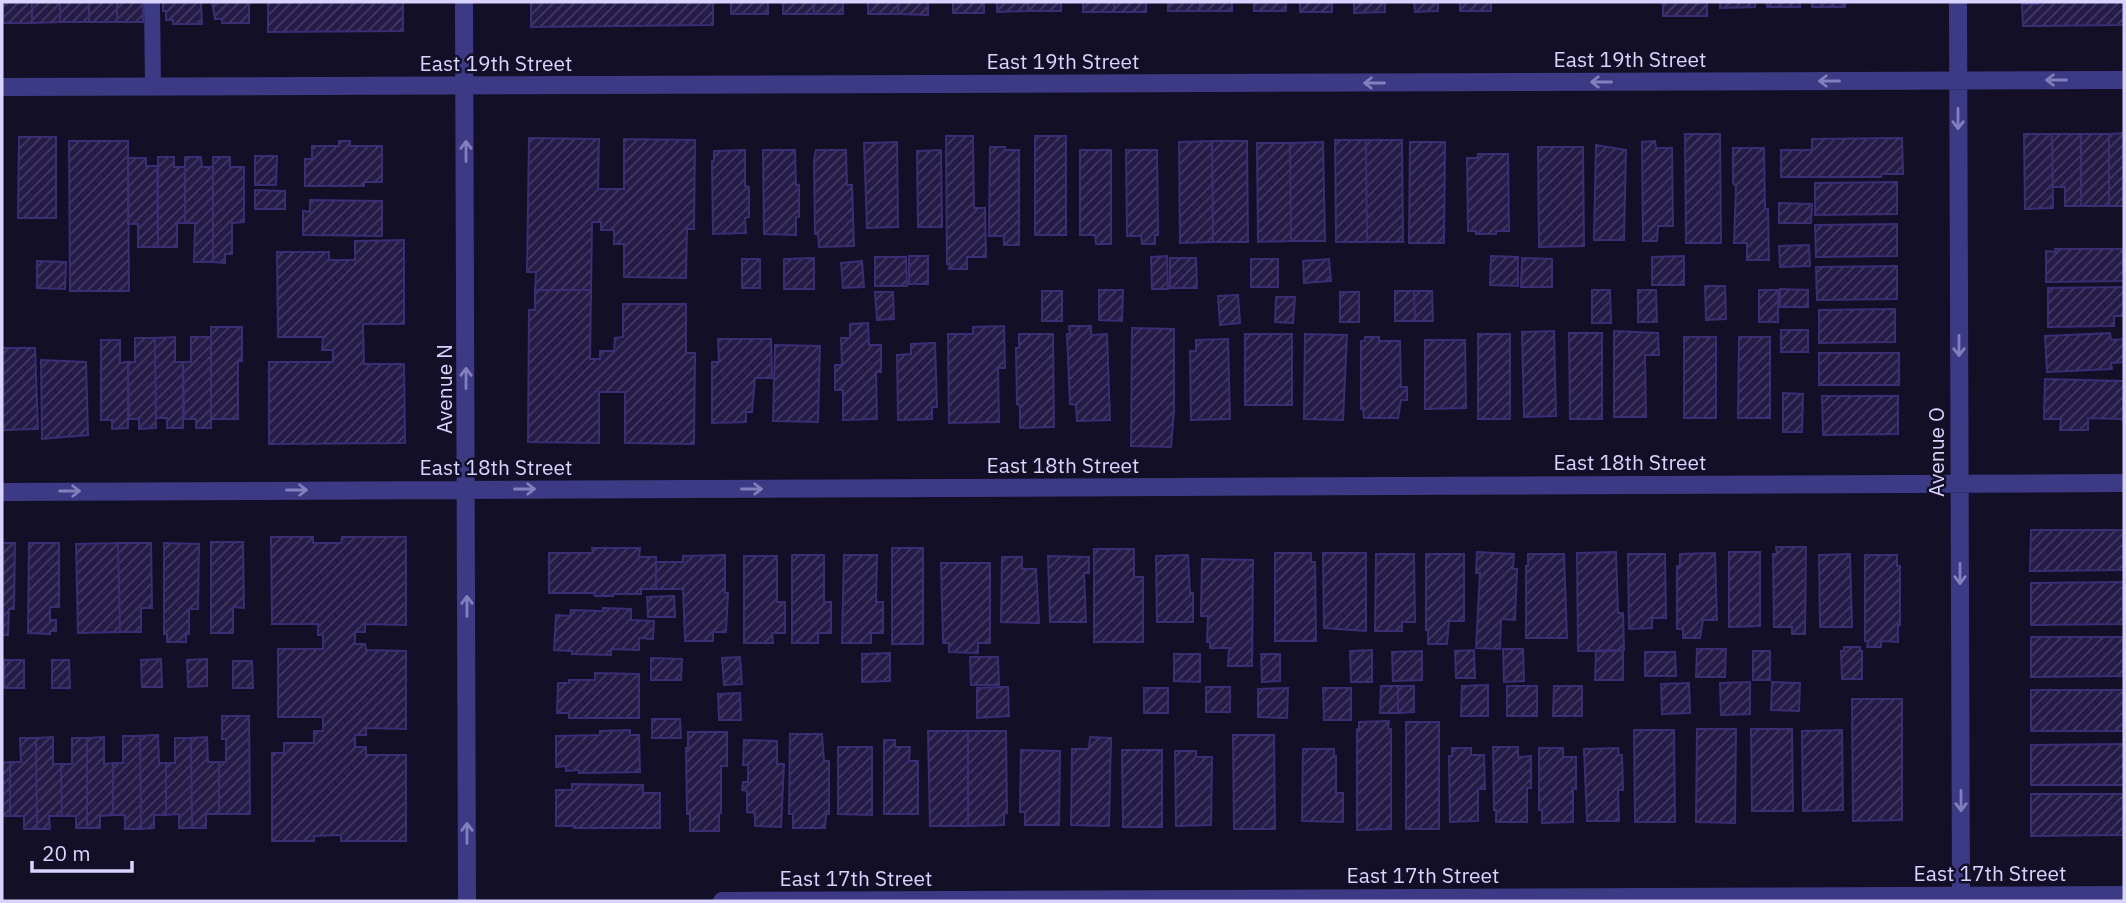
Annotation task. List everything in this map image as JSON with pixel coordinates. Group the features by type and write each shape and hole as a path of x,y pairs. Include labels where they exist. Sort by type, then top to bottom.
{"street":[{"name":"Avenue N","path":"464,2 467,901"},
{"name":"Avenue O","path":"1958,2 1961,898"},
{"name":"East 19th Street","path":"2,87 2124,80"},
{"name":"East 18th Street","path":"2,492 2124,484"},
{"name":"East 17th Street","path":"722,901 1961,898 2124,895"}],"lane":[{"path":"152,2 153,87"}],"building":[{"path":"3,2 32,2 32,23 3,23"},
{"path":"32,2 60,2 60,22 32,23"},
{"path":"60,2 89,2 89,22 60,22"},
{"path":"89,2 117,2 117,22 89,22"},
{"path":"117,2 143,2 143,22 117,22"},
{"path":"163,2 201,2 202,24 173,24 173,20 166,20"},
{"path":"212,2 249,2 249,23 222,23 222,19 215,19"},
{"path":"268,2 403,2 403,31 268,32"},
{"path":"531,2 713,2 713,25 531,27"},
{"path":"731,2 768,2 768,14 731,14"},
{"path":"783,2 814,2 814,14 783,14"},
{"path":"814,2 843,2 843,14 814,14"},
{"path":"868,2 898,2 898,14 868,14"},
{"path":"898,2 928,2 928,15 898,14"},
{"path":"953,2 984,2 984,13 953,13"},
{"path":"997,2 1028,2 1028,11 997,12"},
{"path":"1028,2 1061,2 1061,11 1028,11"},
{"path":"1083,2 1114,2 1114,12 1083,12"},
{"path":"1114,2 1146,2 1146,12 1114,12"},
{"path":"1168,2 1200,2 1200,11 1168,11"},
{"path":"1200,2 1232,2 1232,11 1200,11"},
{"path":"1254,2 1286,2 1286,11 1254,11"},
{"path":"1300,2 1332,2 1332,12 1300,12"},
{"path":"1354,2 1385,2 1385,12 1354,13"},
{"path":"1414,2 1438,2 1438,11 1415,12"},
{"path":"1460,2 1491,2 1491,11 1460,11"},
{"path":"1663,2 1707,2 1707,16 1663,16"},
{"path":"1720,2 1755,2 1755,7 1720,8"},
{"path":"1767,2 1800,2 1800,7 1767,7"},
{"path":"1812,2 1845,2 1845,7 1812,7"},
{"path":"2037,2 2124,2 2124,25 2023,26 2022,4 2038,4"},
{"path":"2124,133 2124,206 2109,206 2109,134"},
{"path":"1685,134 1720,134 1721,243 1686,243"},
{"path":"2024,134 2052,134 2053,208 2025,209"},
{"path":"2052,134 2081,134 2081,206 2065,206 2065,187 2053,187"},
{"path":"2081,134 2109,134 2109,206 2081,206"},
{"path":"946,136 973,136 974,208 985,208 986,257 967,257 967,269 949,269 950,263 947,264"},
{"path":"1035,136 1066,136 1066,235 1035,235"},
{"path":"19,137 56,137 56,218 18,218"},
{"path":"529,138 599,139 598,189 624,189 624,139 695,140 694,229 687,229 686,278 624,277 624,244 614,244 614,230 601,230 601,222 592,222 591,290 535,290 536,272 527,272"},
{"path":"1902,138 1903,174 1882,174 1881,177 1781,177 1781,150 1812,150 1812,139"},
{"path":"1335,140 1366,140 1367,242 1336,242"},
{"path":"1366,140 1402,140 1403,242 1367,242"},
{"path":"69,141 128,141 129,291 70,291"},
{"path":"339,141 350,141 350,146 382,146 382,182 364,182 364,186 305,186 305,159 312,159 312,146 339,146"},
{"path":"1212,141 1213,242 1180,243 1179,142"},
{"path":"1212,141 1247,141 1248,242 1213,242"},
{"path":"1655,141 1656,148 1672,148 1673,226 1658,226 1657,241 1643,241 1642,142"},
{"path":"897,142 898,227 867,228 864,143"},
{"path":"1323,142 1325,241 1291,241 1290,143"},
{"path":"1410,142 1445,142 1444,243 1409,243"},
{"path":"1257,143 1290,143 1291,241 1258,242"},
{"path":"1596,145 1626,150 1624,240 1594,240"},
{"path":"990,147 1019,150 1019,245 1004,245 1004,236 989,236"},
{"path":"1538,147 1583,147 1584,246 1539,247"},
{"path":"1733,148 1764,148 1769,260 1747,260 1747,243 1734,243 1736,186 1733,183"},
{"path":"745,150 745,186 749,187 746,233 713,234 714,151"},
{"path":"763,150 795,150 796,185 799,185 796,235 764,234"},
{"path":"816,150 846,150 847,185 852,185 854,246 819,247 818,234 815,234"},
{"path":"941,150 942,227 918,227 917,151"},
{"path":"1080,150 1111,150 1111,244 1096,244 1095,235 1080,235"},
{"path":"1126,150 1157,150 1158,235 1155,235 1155,244 1142,244 1141,236 1127,236"},
{"path":"1478,154 1508,154 1509,231 1476,234 1476,231 1468,231 1467,158 1478,158"},
{"path":"255,156 277,156 276,185 255,185"},
{"path":"158,157 174,157 174,167 185,167 185,223 177,223 177,247 158,247"},
{"path":"185,157 201,157 202,167 213,167 213,262 194,262 195,223 185,223"},
{"path":"213,157 230,157 230,167 244,167 244,222 232,223 232,254 225,254 225,263 213,262"},
{"path":"128,158 146,158 146,166 157,166 158,247 138,247 138,224 128,224"},
{"path":"1897,182 1897,214 1815,215 1815,183"},
{"path":"255,190 285,191 285,209 255,209"},
{"path":"310,200 382,201 382,236 303,235 303,211 310,212"},
{"path":"1779,203 1812,204 1811,223 1779,223"},
{"path":"1897,224 1897,256 1816,257 1815,225"},
{"path":"404,240 404,324 363,324 364,364 404,364 405,443 269,444 269,362 333,362 333,350 322,350 323,337 278,337 277,252 329,252 329,260 355,260 355,241"},
{"path":"1809,245 1810,266 1780,267 1779,246"},
{"path":"2055,249 2123,249 2124,281 2046,282 2046,251 2056,252"},
{"path":"909,256 928,256 928,284 909,284"},
{"path":"1167,256 1168,289 1152,289 1151,257"},
{"path":"1491,256 1518,257 1518,286 1490,285"},
{"path":"1684,256 1684,285 1652,285 1652,257"},
{"path":"875,257 906,257 907,286 875,286"},
{"path":"814,258 814,289 784,289 784,259"},
{"path":"1170,258 1196,258 1197,288 1170,288"},
{"path":"1522,258 1552,259 1552,287 1521,287"},
{"path":"742,259 760,259 760,288 742,288"},
{"path":"1251,259 1278,259 1278,287 1251,287"},
{"path":"1329,259 1331,281 1304,283 1303,261"},
{"path":"37,261 66,262 65,289 37,288"},
{"path":"862,261 864,287 843,288 841,263"},
{"path":"1897,266 1897,299 1817,300 1816,267"},
{"path":"1705,286 1725,286 1726,319 1706,320"},
{"path":"2124,287 2124,316 2114,316 2114,326 2048,327 2048,288"},
{"path":"1780,289 1808,290 1808,307 1780,307"},
{"path":"535,290 591,290 590,359 600,359 600,351 614,351 615,338 623,337 623,304 686,304 686,353 695,353 694,444 625,443 625,392 599,392 599,443 528,442 529,310 535,310"},
{"path":"1099,290 1123,290 1122,321 1099,320"},
{"path":"1592,290 1610,290 1611,323 1592,323"},
{"path":"1638,290 1656,290 1657,322 1638,322"},
{"path":"1759,290 1778,290 1778,322 1759,322"},
{"path":"1042,291 1062,291 1062,321 1042,321"},
{"path":"1395,291 1414,291 1415,321 1395,321"},
{"path":"1414,291 1432,291 1433,321 1415,321"},
{"path":"875,292 893,292 894,319 877,320"},
{"path":"1340,292 1359,292 1359,322 1340,322"},
{"path":"1238,295 1240,323 1220,325 1218,296"},
{"path":"1276,297 1295,297 1293,323 1275,322"},
{"path":"1895,309 1895,342 1819,343 1819,310"},
{"path":"868,323 869,345 881,345 881,372 876,372 877,419 843,420 843,390 835,390 835,365 842,365 841,338 850,338 850,324"},
{"path":"1004,326 1005,368 998,368 999,422 949,423 948,334 973,334 973,327"},
{"path":"1069,326 1091,326 1091,335 1107,334 1110,420 1077,421 1076,405 1070,404 1067,334 1070,334"},
{"path":"211,327 242,327 242,361 238,361 238,419 211,419"},
{"path":"1132,328 1174,329 1171,447 1131,446"},
{"path":"1781,330 1808,330 1808,352 1781,352"},
{"path":"1554,331 1556,416 1524,417 1522,332"},
{"path":"1614,331 1658,333 1659,355 1645,355 1646,417 1614,417"},
{"path":"1569,333 1602,333 1602,419 1570,419"},
{"path":"2110,333 2111,340 2124,339 2124,362 2111,363 2112,369 2047,372 2045,336"},
{"path":"1019,334 1053,334 1054,427 1020,428 1016,348 1019,348"},
{"path":"1245,334 1292,334 1292,405 1245,405"},
{"path":"1305,334 1347,335 1343,420 1304,419"},
{"path":"1478,334 1510,334 1510,419 1478,419"},
{"path":"175,337 175,362 183,362 183,428 167,428 167,418 156,418 155,338"},
{"path":"191,337 211,337 211,428 196,428 196,419 184,419 183,362 191,362"},
{"path":"1365,337 1379,337 1379,341 1400,341 1401,387 1407,387 1407,400 1401,400 1398,418 1364,418 1363,408 1361,409 1361,341 1365,341"},
{"path":"1684,337 1716,337 1716,418 1684,418"},
{"path":"1739,337 1770,337 1770,418 1738,418"},
{"path":"135,338 155,338 156,428 139,429 139,419 129,419 128,362 135,362"},
{"path":"718,339 771,339 772,378 755,378 752,412 746,412 746,422 712,423 712,362 719,362"},
{"path":"1228,339 1230,419 1191,420 1190,351 1196,351 1196,340"},
{"path":"101,340 120,340 120,363 128,362 128,428 112,429 112,420 101,420"},
{"path":"1425,340 1465,340 1466,408 1425,409"},
{"path":"935,343 937,407 932,407 932,419 898,420 897,355 911,354 911,344"},
{"path":"775,345 820,346 818,422 773,421"},
{"path":"2,348 35,348 38,429 2,430"},
{"path":"1819,353 1899,353 1899,385 1819,385"},
{"path":"41,360 86,362 88,435 42,439"},
{"path":"2045,379 2124,381 2124,423 2122,419 2088,418 2088,430 2060,430 2061,419 2044,419"},
{"path":"1783,393 1803,394 1802,432 1783,432"},
{"path":"1822,396 1898,396 1898,434 1823,435"},
{"path":"2031,530 2123,530 2123,570 2030,571"},
{"path":"271,537 313,537 313,543 341,543 342,537 406,537 406,625 365,624 365,632 355,632 355,644 365,644 366,650 406,651 406,729 366,728 366,735 355,735 355,747 366,747 366,755 406,755 406,841 341,841 341,835 314,836 314,841 272,841 272,753 284,753 284,743 314,743 314,731 323,731 323,717 278,717 278,649 323,649 323,635 318,635 318,624 272,624"},
{"path":"211,542 243,542 244,608 233,607 233,633 211,633"},
{"path":"2,543 15,543 14,609 9,609 8,635 2,635"},
{"path":"29,543 59,543 59,607 50,607 50,620 56,620 56,631 50,631 50,634 28,633"},
{"path":"118,543 151,543 152,608 141,608 141,632 120,632"},
{"path":"118,543 120,632 78,633 76,544"},
{"path":"164,543 199,544 198,609 189,609 189,634 186,634 186,642 167,642 167,634 164,634"},
{"path":"1776,547 1806,547 1805,634 1792,634 1792,627 1774,627 1773,554 1777,554"},
{"path":"592,548 640,548 639,557 656,557 656,589 641,589 641,594 613,596 595,596 594,593 549,593 549,553 593,553"},
{"path":"892,548 923,548 923,644 892,644"},
{"path":"1094,549 1134,549 1134,577 1143,577 1143,642 1094,642"},
{"path":"1477,552 1514,554 1513,569 1517,569 1515,620 1501,619 1500,649 1476,648 1480,573 1476,573"},
{"path":"1616,552 1618,613 1623,613 1624,650 1578,651 1577,553"},
{"path":"1729,552 1760,552 1760,626 1729,627"},
{"path":"1275,553 1311,553 1311,562 1315,562 1316,641 1275,641"},
{"path":"1323,553 1366,553 1366,631 1324,628"},
{"path":"1715,553 1717,620 1703,620 1700,638 1683,638 1683,629 1677,629 1677,566 1680,566 1680,554"},
{"path":"1376,554 1414,554 1415,622 1402,622 1402,631 1375,631"},
{"path":"1426,554 1464,554 1464,621 1449,621 1447,644 1428,644"},
{"path":"1528,554 1564,554 1567,638 1526,638"},
{"path":"1628,554 1665,554 1666,618 1652,618 1652,628 1629,629"},
{"path":"1850,554 1852,627 1820,627 1819,555"},
{"path":"725,555 725,593 728,593 726,632 713,632 713,641 685,641 683,589 656,589 656,562 683,562 683,556"},
{"path":"792,555 824,555 824,602 831,602 831,633 818,633 818,643 792,643"},
{"path":"844,555 877,555 876,602 883,602 883,633 871,633 871,643 842,643"},
{"path":"1188,555 1190,593 1193,593 1193,622 1157,622 1156,556"},
{"path":"1865,555 1897,555 1897,566 1900,566 1898,642 1881,641 1881,647 1867,647 1868,641 1865,641"},
{"path":"744,556 777,556 777,602 785,602 785,633 772,633 773,643 744,643"},
{"path":"1048,556 1089,557 1089,573 1084,573 1086,622 1050,622"},
{"path":"1002,557 1022,557 1022,569 1036,569 1039,623 1001,622"},
{"path":"1202,559 1253,560 1252,666 1228,666 1229,648 1210,648 1210,642 1207,642 1208,616 1201,616"},
{"path":"941,563 990,563 990,643 978,643 978,653 949,652 949,643 943,643"},
{"path":"2123,582 2123,624 2031,625 2031,583"},
{"path":"674,596 675,617 648,617 647,597"},
{"path":"603,608 631,609 631,620 654,621 653,639 639,638 639,650 611,649 611,655 572,654 572,651 554,650 556,615 570,616 571,610 603,611"},
{"path":"2031,637 2123,637 2123,676 2031,677"},
{"path":"1844,647 1860,647 1862,679 1842,679 1841,651 1844,651"},
{"path":"1503,649 1523,649 1524,681 1504,682"},
{"path":"1697,649 1726,649 1725,677 1696,677"},
{"path":"1372,650 1372,682 1351,682 1350,651"},
{"path":"1474,650 1475,678 1456,678 1455,651"},
{"path":"1422,651 1422,680 1393,681 1392,652"},
{"path":"1596,651 1623,651 1623,680 1595,680"},
{"path":"1753,651 1770,651 1770,680 1753,680"},
{"path":"1645,652 1675,652 1676,676 1645,676"},
{"path":"890,653 890,681 862,682 862,654"},
{"path":"1174,654 1200,654 1200,682 1174,681"},
{"path":"1261,654 1280,654 1280,681 1262,682"},
{"path":"740,657 742,684 724,685 722,658"},
{"path":"970,657 998,657 999,685 971,685"},
{"path":"651,658 682,659 681,680 651,680"},
{"path":"161,659 162,687 142,687 141,660"},
{"path":"207,659 207,686 188,687 187,660"},
{"path":"4,660 24,660 24,688 4,688"},
{"path":"52,660 69,660 70,688 52,688"},
{"path":"233,661 252,661 253,688 233,688"},
{"path":"595,673 639,674 639,718 569,718 569,713 557,713 558,683 569,683 569,680 595,680"},
{"path":"1750,682 1750,714 1721,715 1720,683"},
{"path":"1772,682 1800,683 1799,711 1771,710"},
{"path":"1689,683 1690,713 1662,714 1661,684"},
{"path":"1488,685 1488,716 1461,716 1462,686"},
{"path":"1381,686 1398,686 1398,713 1380,713"},
{"path":"1398,686 1414,686 1414,712 1398,713"},
{"path":"1507,686 1537,686 1537,716 1507,716"},
{"path":"1554,686 1582,686 1582,716 1553,716"},
{"path":"1008,687 1009,716 977,718 977,688"},
{"path":"1206,687 1230,687 1230,712 1206,712"},
{"path":"1144,688 1168,688 1168,713 1144,713"},
{"path":"1288,688 1287,718 1258,717 1258,689"},
{"path":"1323,688 1351,688 1351,720 1324,720"},
{"path":"2031,690 2123,690 2123,731 2031,731"},
{"path":"740,693 741,720 719,720 718,694"},
{"path":"1852,699 1902,699 1902,820 1853,821"},
{"path":"222,716 249,716 250,814 219,814 219,762 226,762"},
{"path":"652,719 680,719 681,738 652,738"},
{"path":"1389,721 1391,829 1357,830 1359,722"},
{"path":"1406,722 1439,722 1439,829 1406,829"},
{"path":"1697,729 1736,729 1735,823 1696,822"},
{"path":"1751,729 1792,729 1793,811 1752,811"},
{"path":"630,730 630,735 639,735 640,772 579,773 579,770 566,771 566,766 556,767 556,736 600,735 600,731"},
{"path":"1634,730 1674,730 1675,822 1635,822"},
{"path":"1842,730 1843,810 1803,811 1802,731"},
{"path":"928,731 968,731 968,826 930,826"},
{"path":"968,731 1006,731 1007,813 1004,813 1004,825 968,826"},
{"path":"688,732 727,732 727,766 721,766 719,831 690,831 690,814 687,814"},
{"path":"790,734 822,734 824,761 829,761 829,814 826,814 825,828 793,828 793,814 789,814"},
{"path":"158,735 159,763 166,763 166,815 154,815 154,828 141,829 140,736"},
{"path":"1233,735 1274,735 1275,829 1234,829"},
{"path":"123,736 140,736 141,829 125,829 125,815 113,815 113,763 123,763"},
{"path":"53,737 53,764 61,764 62,816 49,816 50,829 37,829 36,738"},
{"path":"104,737 104,764 113,763 113,815 100,816 100,828 87,828 87,738"},
{"path":"207,737 208,762 219,762 219,814 206,814 206,828 192,828 191,738"},
{"path":"1090,737 1111,738 1109,826 1071,825 1072,749 1089,749"},
{"path":"20,738 36,738 37,829 24,829 24,816 10,816 10,762 21,762"},
{"path":"72,738 87,738 87,828 76,828 76,816 62,816 61,764 72,764"},
{"path":"175,738 191,738 192,828 179,828 179,814 166,815 166,763 175,763"},
{"path":"744,740 777,741 777,764 784,764 781,827 755,826 755,813 747,812 747,791 742,790 743,782 748,782 748,765 743,765"},
{"path":"884,740 895,740 895,747 910,747 909,761 918,761 918,814 884,814"},
{"path":"2124,744 2124,785 2031,785 2031,745"},
{"path":"838,747 872,747 872,815 838,814"},
{"path":"1493,747 1518,747 1518,757 1531,756 1527,822 1496,822"},
{"path":"1452,748 1471,748 1471,755 1484,755 1485,789 1478,789 1478,821 1450,822 1449,756 1452,756"},
{"path":"1539,748 1563,748 1563,757 1576,757 1573,822 1542,823 1542,810 1539,810"},
{"path":"1618,748 1619,755 1622,755 1623,790 1618,790 1619,821 1587,821 1584,749"},
{"path":"1303,749 1334,749 1336,793 1343,793 1343,822 1302,821"},
{"path":"1021,750 1060,751 1059,825 1025,825 1025,812 1020,812"},
{"path":"1122,750 1162,750 1162,827 1123,827"},
{"path":"1175,751 1196,751 1196,757 1212,757 1211,825 1176,826"},
{"path":"10,762 10,816 2,816 2,763"},
{"path":"572,784 643,785 643,793 660,793 660,828 556,826 556,790 572,790"},
{"path":"2031,794 2124,794 2124,835 2031,836"}]}
